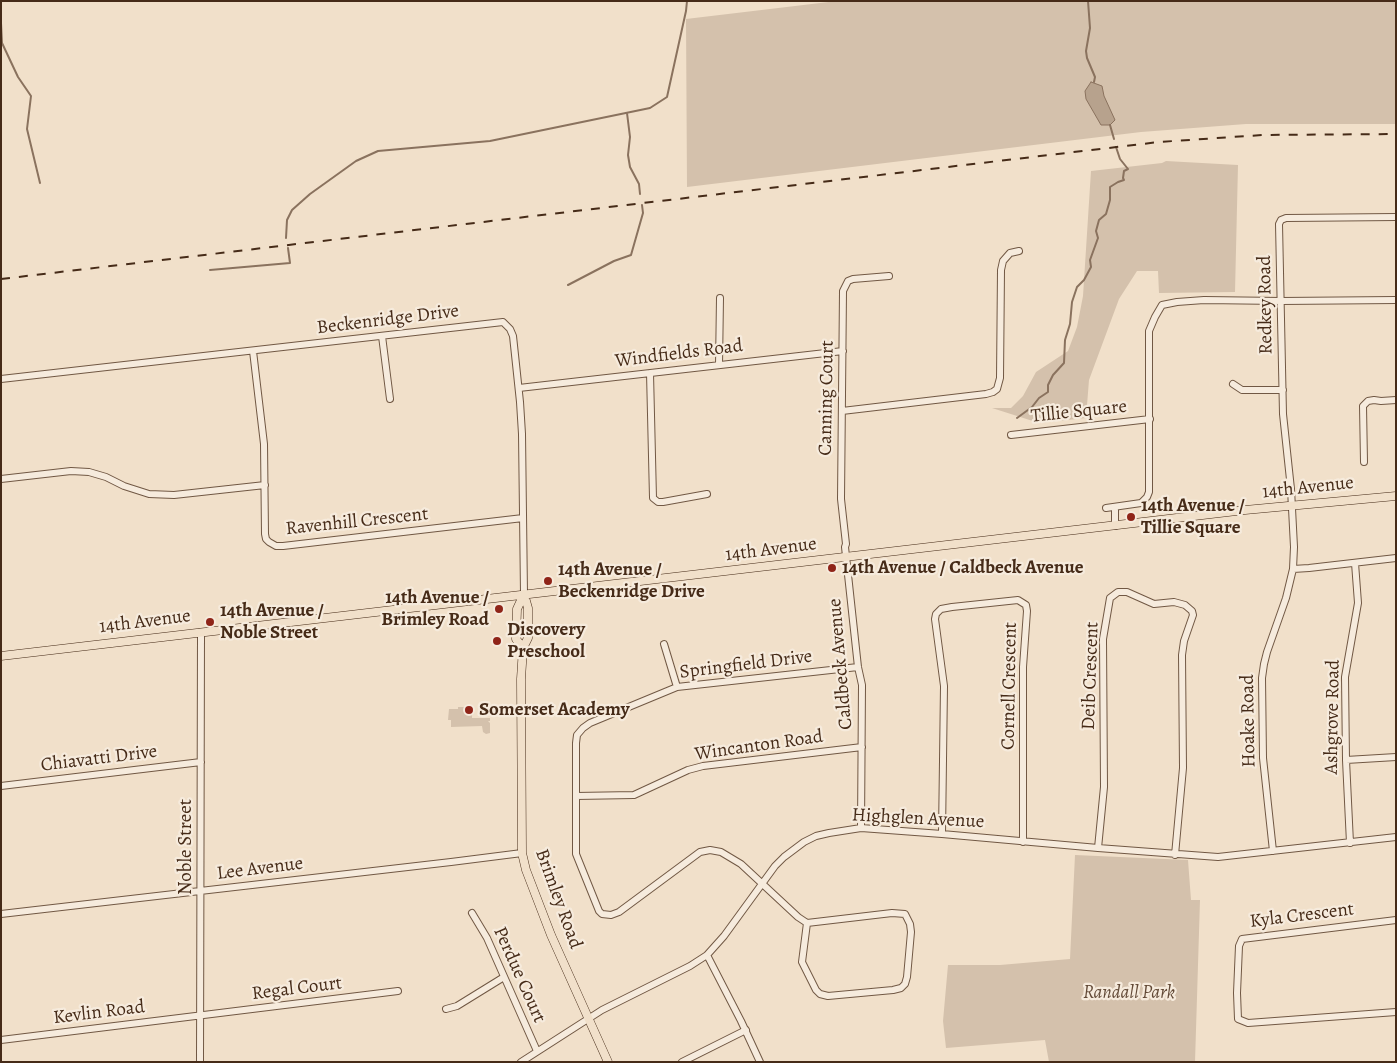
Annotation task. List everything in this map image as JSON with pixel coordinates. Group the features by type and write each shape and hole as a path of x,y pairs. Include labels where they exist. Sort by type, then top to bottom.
{"main road":[{"name":"14th Avenue","path":"1,656 1292,505 1396,496"},
{"name":"Brimley Road","path":"523,648 516,639 517,609 524,594"},
{"name":"Brimley Road","path":"524,594 528,608 528,638 523,648 521,679 522,852 526,870 551,935 590,1018 608,1062"}],"street":[{"name":"Redkey Road","path":"1292,505 1283,390 1279,231 1281,220 1286,218 1396,217"},
{"path":"842,410 986,394 997,389 1000,378 1001,270 1004,260 1010,253 1018,251"},
{"name":"Canning Court","path":"846,557 841,499 845,286 848,281 853,279 889,276"},
{"path":"719,365 720,298"},
{"name":"Tillie Square","path":"1106,508 1142,503 1147,497 1149,486 1150,419 1149,331 1162,306 1176,302 1204,300 1281,301"},
{"path":"1281,301 1396,300"},
{"name":"Beckenridge Drive","path":"1,379 503,322 510,328 513,336 519,388 522,434 524,594"},
{"path":"382,336 390,399"},
{"name":"Windfields Road","path":"519,388 843,350"},
{"name":"Ravenhill Crescent","path":"253,351 264,444 266,539 276,546 523,518"},
{"path":"650,373 653,498 658,502 663,502 707,494"},
{"path":"1233,384 1242,390 1283,390"},
{"path":"1364,462 1363,406 1368,401 1396,400"},
{"name":"Tillie Square","path":"1011,435 1150,419"},
{"path":"1,479 71,471 89,472 149,494 174,494 265,485"},
{"name":"Hoake Road","path":"1273,851 1263,758 1262,678 1264,664 1286,598 1293,568 1292,505"},
{"path":"1115,506 1116,526"},
{"name":"Caldbeck Avenue","path":"846,557 858,667 862,685 861,828"},
{"path":"1293,568 1396,558"},
{"name":"Ashgrove Road","path":"1350,843 1345,677 1358,603 1355,563"},
{"name":"Deib Crescent","path":"1098,848 1104,787 1103,639 1110,598 1118,592 1127,592 1154,604 1174,602 1185,605 1192,611 1193,615 1184,641 1182,655 1182,768 1175,854"},
{"name":"Cornell Crescent","path":"942,834 944,686 935,619 936,614 942,609 952,607 1018,600 1026,605 1027,611 1023,667 1023,842"},
{"name":"Noble Street","path":"200,1062 201,632"},
{"path":"664,644 677,687"},
{"name":"Springfield Drive","path":"763,883 726,854 704,850 619,912 611,916 602,914 599,911 576,854 577,735 583,728 677,687 858,667"},
{"name":"Wincanton Road","path":"576,796 634,795 688,770 703,766 862,747"},
{"path":"1346,760 1396,757"},
{"name":"Chiavatti Drive","path":"1,786 201,762"},
{"name":"Highglen Avenue","path":"521,1062 590,1018 690,966 707,955 724,936 784,857 804,842 816,836 861,828 1218,857 1396,837"},
{"name":"Lee Avenue","path":"1,914 474,860 522,852"},
{"path":"763,883 798,917 807,922 892,913 905,914 910,924 910,932 905,984 901,988 893,990 828,996 820,994 816,990 802,962 807,922"},
{"name":"Perdue Court","path":"472,913 487,938 537,1052"},
{"name":"Kyla Crescent","path":"1396,920 1242,939 1239,946 1237,993 1238,1019 1248,1024 1396,1012"},
{"path":"707,955 746,1030 760,1062"},
{"path":"446,1008 457,1006 504,978"},
{"name":"Regal Court","path":"200,1016 398,992"},
{"name":"Kevlin Road","path":"1,1040 200,1016"},
{"path":"682,1062 746,1030"}],"green space":[{"path":"837,1 1396,1 1396,124 1246,124 1141,132 687,187 686,19"},
{"path":"1166,161 1238,165 1235,292 1159,293 1158,271 1137,271 1119,299 1089,380 1086,418 1039,423 992,408 1011,408 1023,396 1036,372 1068,351 1077,327 1083,296 1091,171"},
{"path":"458,707 472,707 472,718 490,718 490,721 488,721 490,723 490,733 486,734 483,732 482,726 451,727 451,720 448,720 449,709 458,709"},
{"name":"Randall Park","path":"1075,855 1188,860 1191,900 1200,900 1195,1062 1049,1062 1045,1040 946,1048 943,1021 948,965 1000,965 1070,959"}],"shaded area":[{"path":"1091,82 1102,86 1104,96 1115,120 1110,125 1101,125 1086,99 1085,91"}],"waterway":[{"path":"286,238 287,220 292,210 310,194 356,161 378,151 490,141 650,108 667,97 687,1"},
{"path":"1088,1 1090,28 1086,51 1095,77 1094,82"},
{"path":"1,23 2,43 18,77 31,96 27,129 40,183"},
{"path":"627,113 630,137 628,155 630,167 639,184 640,194"},
{"path":"1110,125 1114,139"},
{"path":"1017,418 1048,392 1048,385 1053,375 1064,363 1065,340 1070,324 1072,302 1077,287 1084,280 1091,267 1090,260 1098,238 1096,231 1099,220 1106,214 1110,200 1110,187 1124,180 1124,171 1128,169 1120,159 1116,147"},
{"path":"568,285 614,261 631,255 643,213 642,205"},
{"path":"210,270 290,263 288,248"}],"railway":[{"path":"1,279 1159,142 1262,135 1396,134"}],"place":[{"name":"14th Avenue / Tillie Square","path":"1131,517"},
{"name":"14th Avenue / Caldbeck Avenue","path":"832,568"},
{"name":"14th Avenue / Beckenridge Drive","path":"548,581"},
{"name":"14th Avenue / Brimley Road","path":"499,609"},
{"name":"14th Avenue / Noble Street","path":"210,622"},
{"name":"Discovery Preschool","path":"497,641"},
{"name":"Somerset Academy","path":"469,710"}]}
